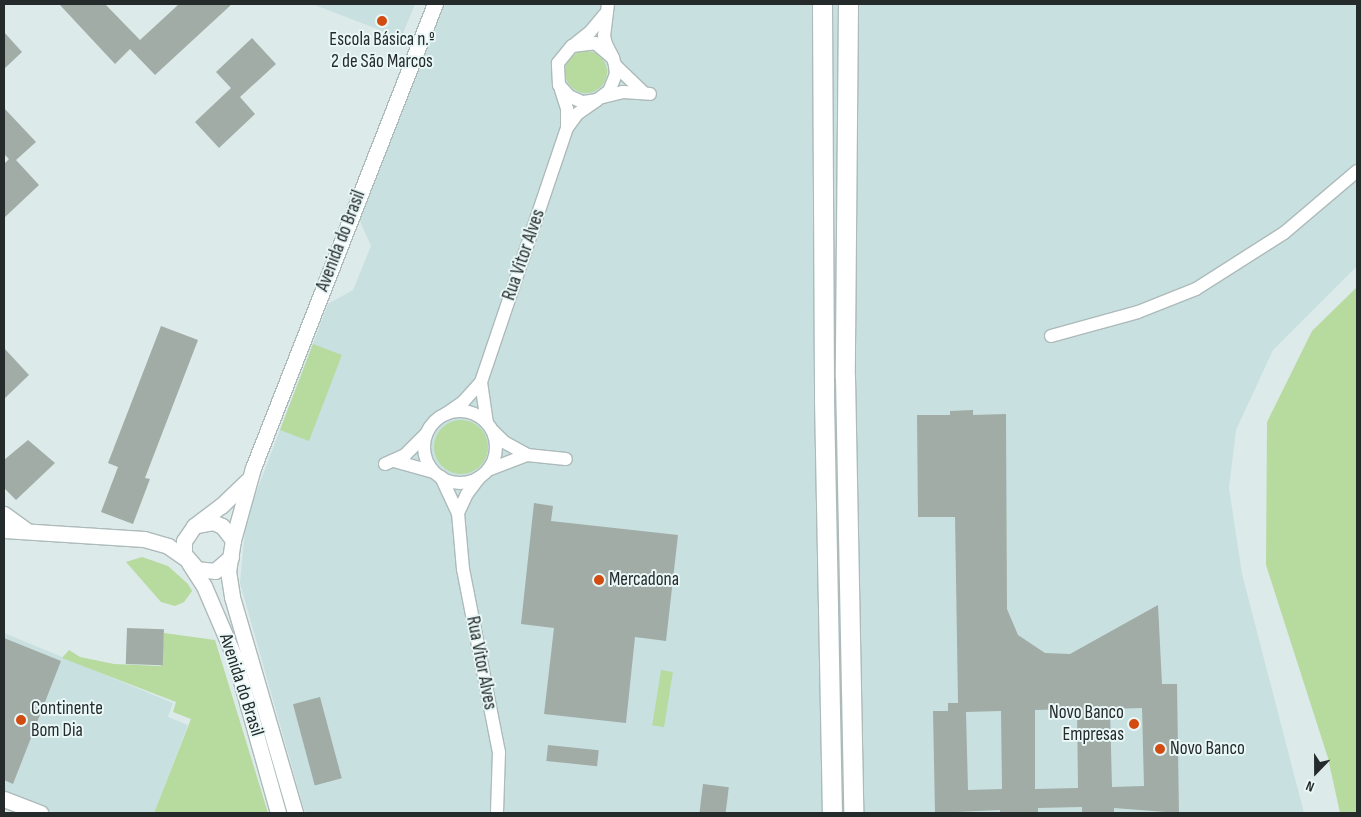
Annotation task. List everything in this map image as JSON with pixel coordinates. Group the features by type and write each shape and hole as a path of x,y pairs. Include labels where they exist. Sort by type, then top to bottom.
{"main road":[{"path":"822,4 824,399 832,813"},
{"path":"848,4 845,377 853,813"}],"street":[{"name":"Avenida do Brasil","path":"233,540 249,479 435,4"},
{"name":"Rua Vitor Alves","path":"496,813 500,760 463,569 458,513 437,474 425,457 428,432 446,414 463,402 481,382 566,128 567,109 559,85 558,63 572,46 590,32 606,9"},
{"name":"Rua Vitor Alves","path":"566,128 577,114 600,99 614,83 614,61 604,36 606,9"},
{"path":"559,85 575,100 600,99 623,92 646,93 595,43 572,46"},
{"path":"1050,336 1138,312 1196,289 1284,233 1357,172"},
{"name":"Rua Vitor Alves","path":"458,513 467,494 485,473 496,446 489,426 481,382"},
{"path":"446,414 472,413 489,426 504,442 527,455 566,459"},
{"path":"428,432 417,445 389,462 466,482 527,455"},
{"path":"198,525 213,522 222,526 233,540 231,558 214,571 197,569 188,562 184,541 198,525 249,479"},
{"path":"4,514 27,531"},
{"name":"Avenida do Brasil","path":"4,530 144,539 168,546 188,562 204,586 234,656 278,813"},
{"name":"Avenida do Brasil","path":"231,558 228,580 232,597 295,813"},
{"path":"4,798 40,813"}],"shaded area":[{"name":"Escola Básica n.º 2 de São Marcos","path":"312,4 415,4 401,38"},
{"path":"445,4 1357,4 1357,266 1273,350 1236,430 1229,488 1242,574 1304,813 305,813 240,583 246,519 328,304 353,290 371,246 360,221"},
{"path":"4,633 173,703 168,717 188,725 154,813 55,813 4,791"}],"green space":[{"path":"590,51 598,54 604,60 607,72 604,84 598,90 582,93 574,90 568,84 565,68 568,60 574,54"},
{"path":"1357,287 1357,813 1340,813 1328,758 1266,565 1267,422 1312,331"},
{"path":"313,344 342,355 309,441 280,430"},
{"path":"461,420 480,428 488,447 480,466 461,474 442,466 434,447 442,428"},
{"path":"142,557 168,566 188,584 192,591 184,602 175,606 161,602 126,562"},
{"path":"164,633 215,640 268,813 154,813 191,719 173,712 176,702 62,658 69,650 80,657 114,664 161,666"},
{"path":"661,670 673,672 664,727 652,725"}],"building":[{"path":"59,4 105,4 140,40 179,4 232,4 155,75 130,49 115,64"},
{"path":"4,32 22,52 4,69"},
{"path":"252,38 276,64 240,97 255,114 219,148 195,122 231,88 216,72"},
{"path":"4,108 36,142 16,160 39,185 4,218 4,164 9,159 4,154"},
{"path":"161,326 198,340 145,478 150,479 133,524 101,512 118,467 108,463"},
{"path":"4,348 29,375 4,399"},
{"path":"973,410 973,415 1006,414 1007,609 1018,635 1045,653 1070,654 1158,605 1162,684 1177,684 1179,813 1114,808 1114,813 1082,813 1082,807 1038,808 1038,813 1000,813 1000,810 935,813 933,711 948,711 948,703 958,703 955,517 918,517 917,415 950,415 950,411","holes":["1142,708 1144,786 1112,787 1110,709","1077,709 1078,788 1035,789 1035,710","1001,711 1002,789 968,790 966,712"]},
{"path":"28,440 55,463 16,500 4,488 4,460"},
{"name":"Mercadona","path":"534,503 553,506 551,521 678,535 666,641 635,637 626,723 544,714 554,628 521,624"},
{"path":"127,628 164,629 163,665 126,664"},
{"name":"Continente Bom Dia","path":"4,638 61,661 13,784 4,780"},
{"path":"320,697 342,778 315,785 293,704"},
{"path":"548,745 599,750 597,766 546,761"},
{"path":"703,784 729,787 726,813 699,813"}],"place":[{"name":"Escola Básica n.º 2 de São Marcos","path":"382,21"},
{"name":"Mercadona","path":"599,580"},
{"name":"Continente Bom Dia","path":"21,720"},
{"name":"Novo Banco Empresas","path":"1134,724"},
{"name":"Novo Banco","path":"1160,749"}]}
